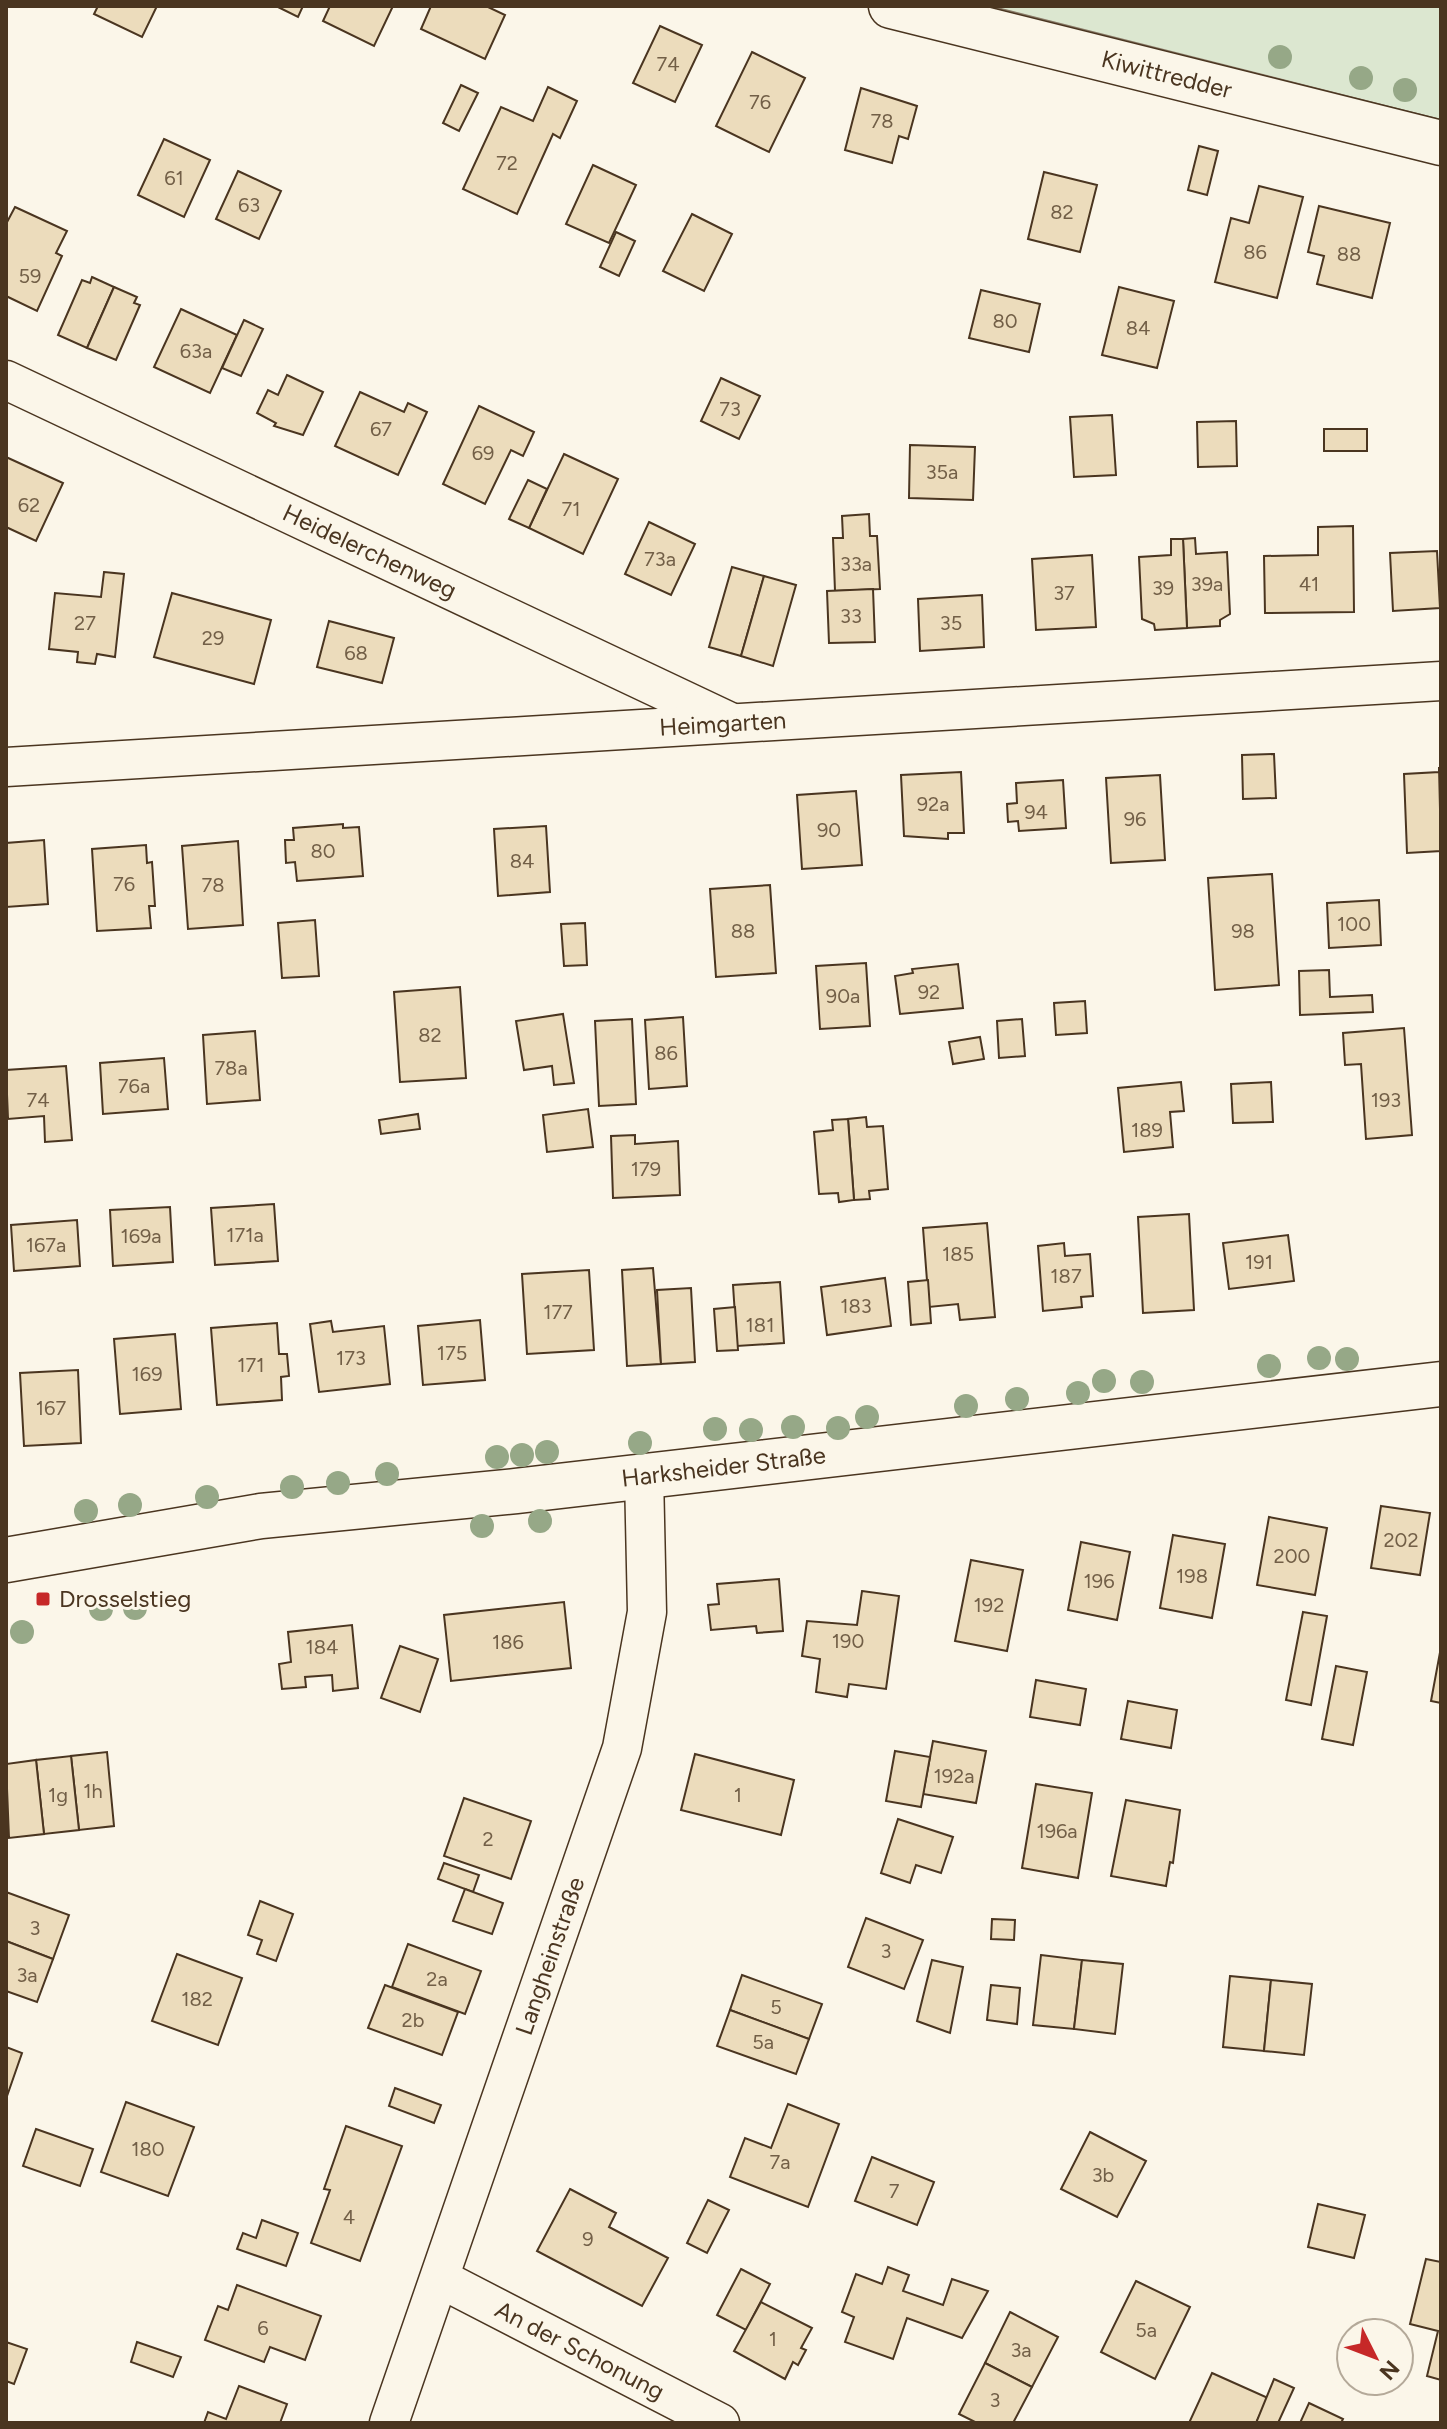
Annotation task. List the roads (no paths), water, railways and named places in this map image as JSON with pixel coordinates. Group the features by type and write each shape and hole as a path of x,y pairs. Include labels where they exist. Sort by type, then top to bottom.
{"main road":[{"name":"Kiwittredder","path":"891,6 1441,143"},
{"name":"Harksheider Straße","path":"6,1560 261,1516 1441,1384"}],"street":[{"name":"Heidelerchenweg","path":"6,380 732,723"},
{"name":"Heimgarten","path":"6,767 1441,681"},
{"name":"Langheinstraße","path":"389,2423 622,1748 647,1612 644,1475"},
{"name":"An der Schonung","path":"441,2279 720,2423"}],"place":[{"name":"Drosselstieg","path":"43,1599"}]}
